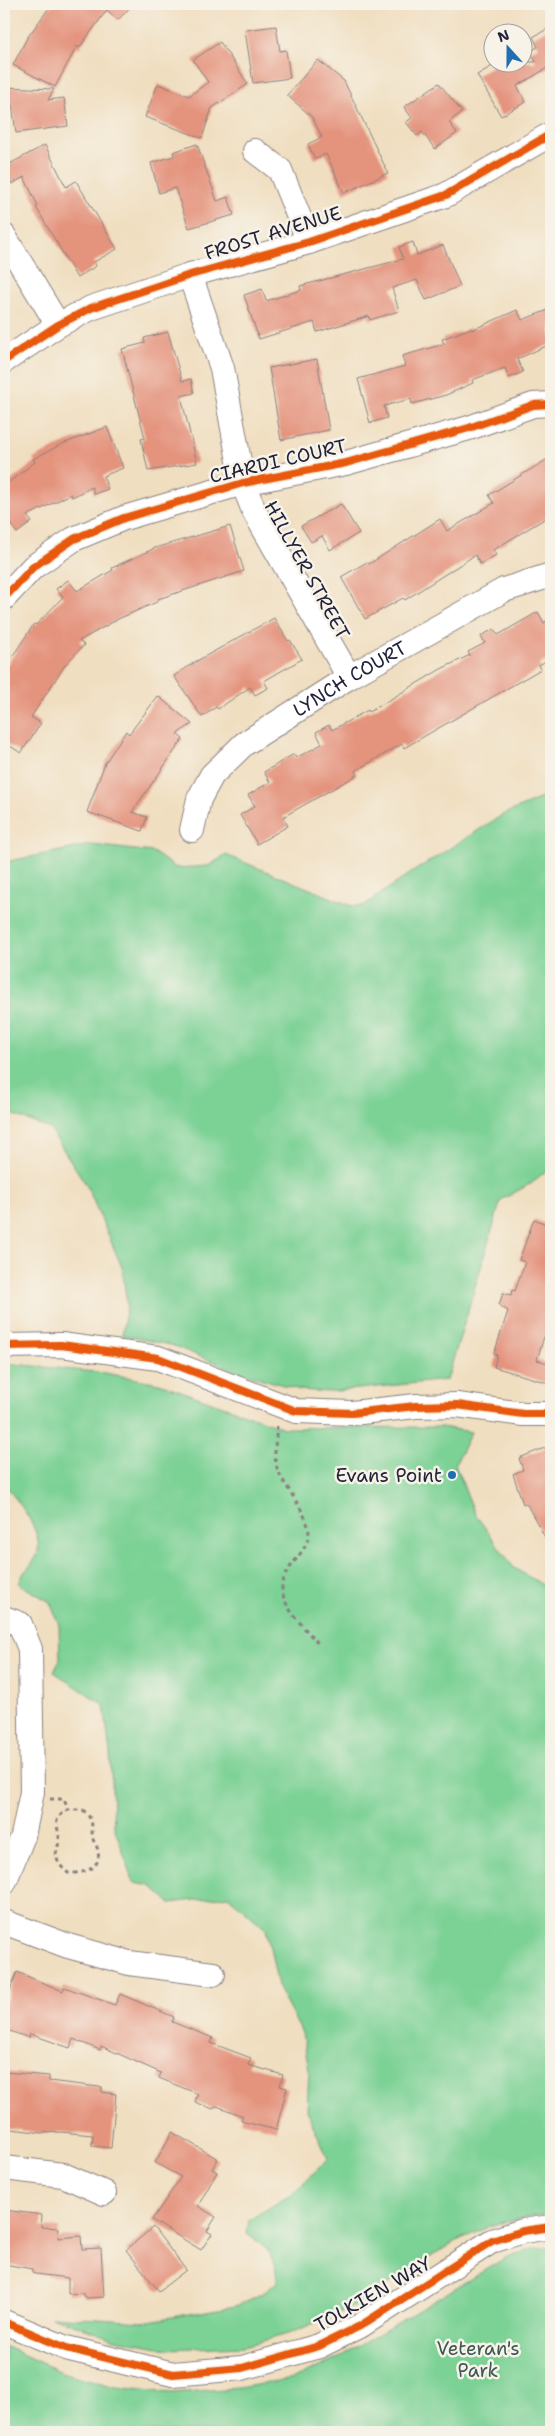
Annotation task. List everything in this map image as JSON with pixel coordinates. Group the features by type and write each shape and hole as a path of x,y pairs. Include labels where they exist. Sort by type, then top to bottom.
{"street":[{"name":"FROST AVENUE","path":"4,361 58,325 91,308 190,275 308,242 446,195 551,134"},
{"path":"255,151 280,170 308,242"},
{"path":"4,236 58,325"},
{"name":"HILLYER STREET","path":"190,275 222,368 243,483 254,511 349,677"},
{"name":"CIARDI COURT","path":"4,598 33,567 74,539 124,518 243,483 346,463 469,428 533,405 551,404"},
{"name":"LYNCH COURT","path":"192,830 199,799 212,775 244,744 349,677 504,590 551,575"},
{"path":"4,1346 61,1345 158,1358 296,1411 352,1413 416,1406 457,1406 523,1414 551,1414"},
{"path":"4,1618 20,1624 30,1649 32,1792 23,1836 4,1883"},
{"path":"4,1922 68,1946 129,1963 213,1974"},
{"path":"4,2168 63,2175 104,2193"},
{"name":"TOLKIEN WAY","path":"4,2322 66,2348 173,2374 242,2368 319,2346 360,2326 492,2241 523,2231 551,2227"}],"path":[{"path":"277,1423 275,1449 277,1468 292,1492 308,1527 308,1541 282,1581 283,1595 292,1612 319,1645"},
{"path":"47,1799 64,1799 68,1810"},
{"path":"68,1810 84,1810 92,1819 93,1837 98,1856 93,1868 87,1872 68,1873 58,1862 56,1850 60,1842 56,1821 60,1815 68,1810"}],"green space":[{"path":"551,794 551,1167 530,1184 501,1200 447,1380 328,1392 300,1390 236,1371 174,1346 122,1335 127,1305 122,1267 87,1186 50,1129 4,1111 4,862 91,845 153,852 176,868 208,866 226,855 352,906 363,906 504,814"},
{"path":"4,1363 105,1373 159,1383 284,1428 442,1427 471,1432 455,1465 475,1514 514,1568 548,1588 551,1593 551,2213 495,2224 454,2242 353,2307 288,2334 244,2346 168,2349 116,2339 51,2316 143,2322 236,2306 265,2292 277,2282 275,2266 265,2249 247,2234 249,2220 292,2194 328,2159 307,2111 309,2069 302,2033 279,1990 266,1929 228,1896 170,1903 151,1886 134,1883 114,1826 110,1753 104,1705 54,1672 60,1659 59,1625 50,1602 19,1584 24,1572 35,1559 38,1550 38,1540 30,1519 4,1484"},
{"name":"Veteran's Park","path":"551,2247 551,2432 4,2432 4,2346 61,2372 116,2387 171,2393 238,2388 293,2379 339,2358 505,2258 534,2248"}],"building":[{"path":"52,4 133,4 118,20 107,10 79,48 77,46 55,87 13,65 27,38"},
{"path":"276,26 280,51 286,50 290,78 253,83 245,30"},
{"path":"551,27 551,71 549,67 517,86 526,102 501,116 477,75 482,72 532,72 532,62 536,62 532,50 538,47 533,37"},
{"path":"220,42 248,84 212,108 202,138 145,117 158,84 189,96 208,82 193,60"},
{"path":"318,60 344,81 388,173 344,193 326,154 315,159 308,144 322,137 312,117 287,95"},
{"path":"439,83 462,112 449,122 457,133 435,149 422,132 417,136 406,122 412,118 404,107"},
{"path":"4,87 54,89 48,100 64,98 68,126 16,133 12,104 4,103"},
{"path":"197,144 217,201 228,197 234,215 189,228 175,188 159,193 151,163 174,156 173,152"},
{"path":"45,145 66,187 76,181 117,249 94,262 96,266 77,278 36,207 38,206 24,177 12,184 4,167"},
{"path":"413,242 417,255 443,245 460,286 426,300 417,280 392,288 399,311 370,320 369,316 317,332 314,322 259,339 244,295 262,289 266,301 301,290 300,286 403,259 399,247"},
{"path":"551,309 551,344 517,359 523,372 509,378 505,368 472,380 473,383 446,395 412,404 411,399 384,406 387,418 370,423 358,379 405,366 402,356 444,344 442,339 471,328 472,330 517,310 522,320"},
{"path":"168,332 182,381 191,379 194,393 181,396 197,463 148,471 141,439 145,438 122,349 145,343 144,338"},
{"path":"317,359 329,430 281,440 269,368"},
{"path":"107,427 123,468 103,476 108,489 94,494 92,487 72,497 71,494 27,516 32,522 17,533 11,525 4,532 4,486 35,462 33,459 60,445"},
{"path":"551,457 551,515 493,550 496,555 480,564 475,555 405,600 403,598 365,619 341,577 367,562 369,564 440,519 447,531 494,503 489,495"},
{"path":"341,504 359,533 330,550 322,536 311,542 301,526"},
{"path":"230,526 244,571 158,599 159,601 118,619 79,641 84,645 65,665 31,717 41,723 21,753 4,742 4,669 34,624 36,625 63,597 56,589 68,580 77,591 113,570 112,568 155,548"},
{"path":"538,612 544,623 551,619 551,658 539,665 541,669 404,748 402,744 355,771 357,775 283,817 288,826 257,844 240,815 255,806 248,795 270,782 264,772 294,754 296,758 322,744 316,732 329,725 332,730 368,710 369,712 441,669 470,655 468,652 485,643 481,636 494,629 498,635"},
{"path":"274,618 302,659 264,681 268,688 255,695 250,687 218,709 216,707 202,717 174,676 195,662"},
{"path":"158,696 192,724 177,734 183,739 132,812 147,817 142,831 87,812 105,763 126,731 129,734"},
{"path":"534,1219 551,1226 551,1329 547,1327 537,1360 551,1364 548,1383 494,1367 497,1355 494,1354 508,1311 499,1305 503,1293 511,1295 512,1290 515,1291 525,1262 519,1260"},
{"path":"550,1446 551,1548 526,1503 523,1504 513,1474 523,1470 519,1458"},
{"path":"17,1972 63,1991 64,1987 115,2005 120,1994 174,2017 172,2022 213,2038 211,2043 251,2058 248,2065 283,2075 280,2086 287,2088 276,2130 241,2121 243,2116 217,2106 213,2109 195,2102 198,2094 159,2078 161,2073 101,2046 100,2050 73,2039 70,2048 30,2034 29,2038 4,2029 4,2006"},
{"path":"4,2072 49,2076 49,2081 99,2087 102,2088 102,2092 116,2094 111,2148 92,2146 93,2135 61,2132 43,2133 4,2128"},
{"path":"172,2132 218,2159 212,2169 217,2172 198,2206 216,2217 207,2231 212,2234 201,2250 152,2220 181,2177 155,2163"},
{"path":"4,2210 42,2215 41,2227 59,2228 58,2238 81,2236 82,2249 101,2248 104,2297 87,2298 83,2296 83,2293 68,2294 68,2278 35,2274 32,2273 32,2269 4,2264"},
{"path":"153,2227 186,2270 159,2291 126,2250"}],"cycle path":[{"path":"4,361 58,325 91,308 190,275 309,242 446,195 551,134"},
{"path":"4,598 33,567 74,539 124,518 243,483 346,463 469,428 533,405 551,404"},
{"path":"4,1346 61,1345 158,1358 296,1411 352,1413 416,1406 457,1405 523,1414 551,1414"},
{"path":"4,2322 66,2348 173,2374 242,2368 319,2346 360,2326 492,2241 523,2231 551,2227"}],"place":[{"name":"Evans Point","path":"452,1475"}]}
